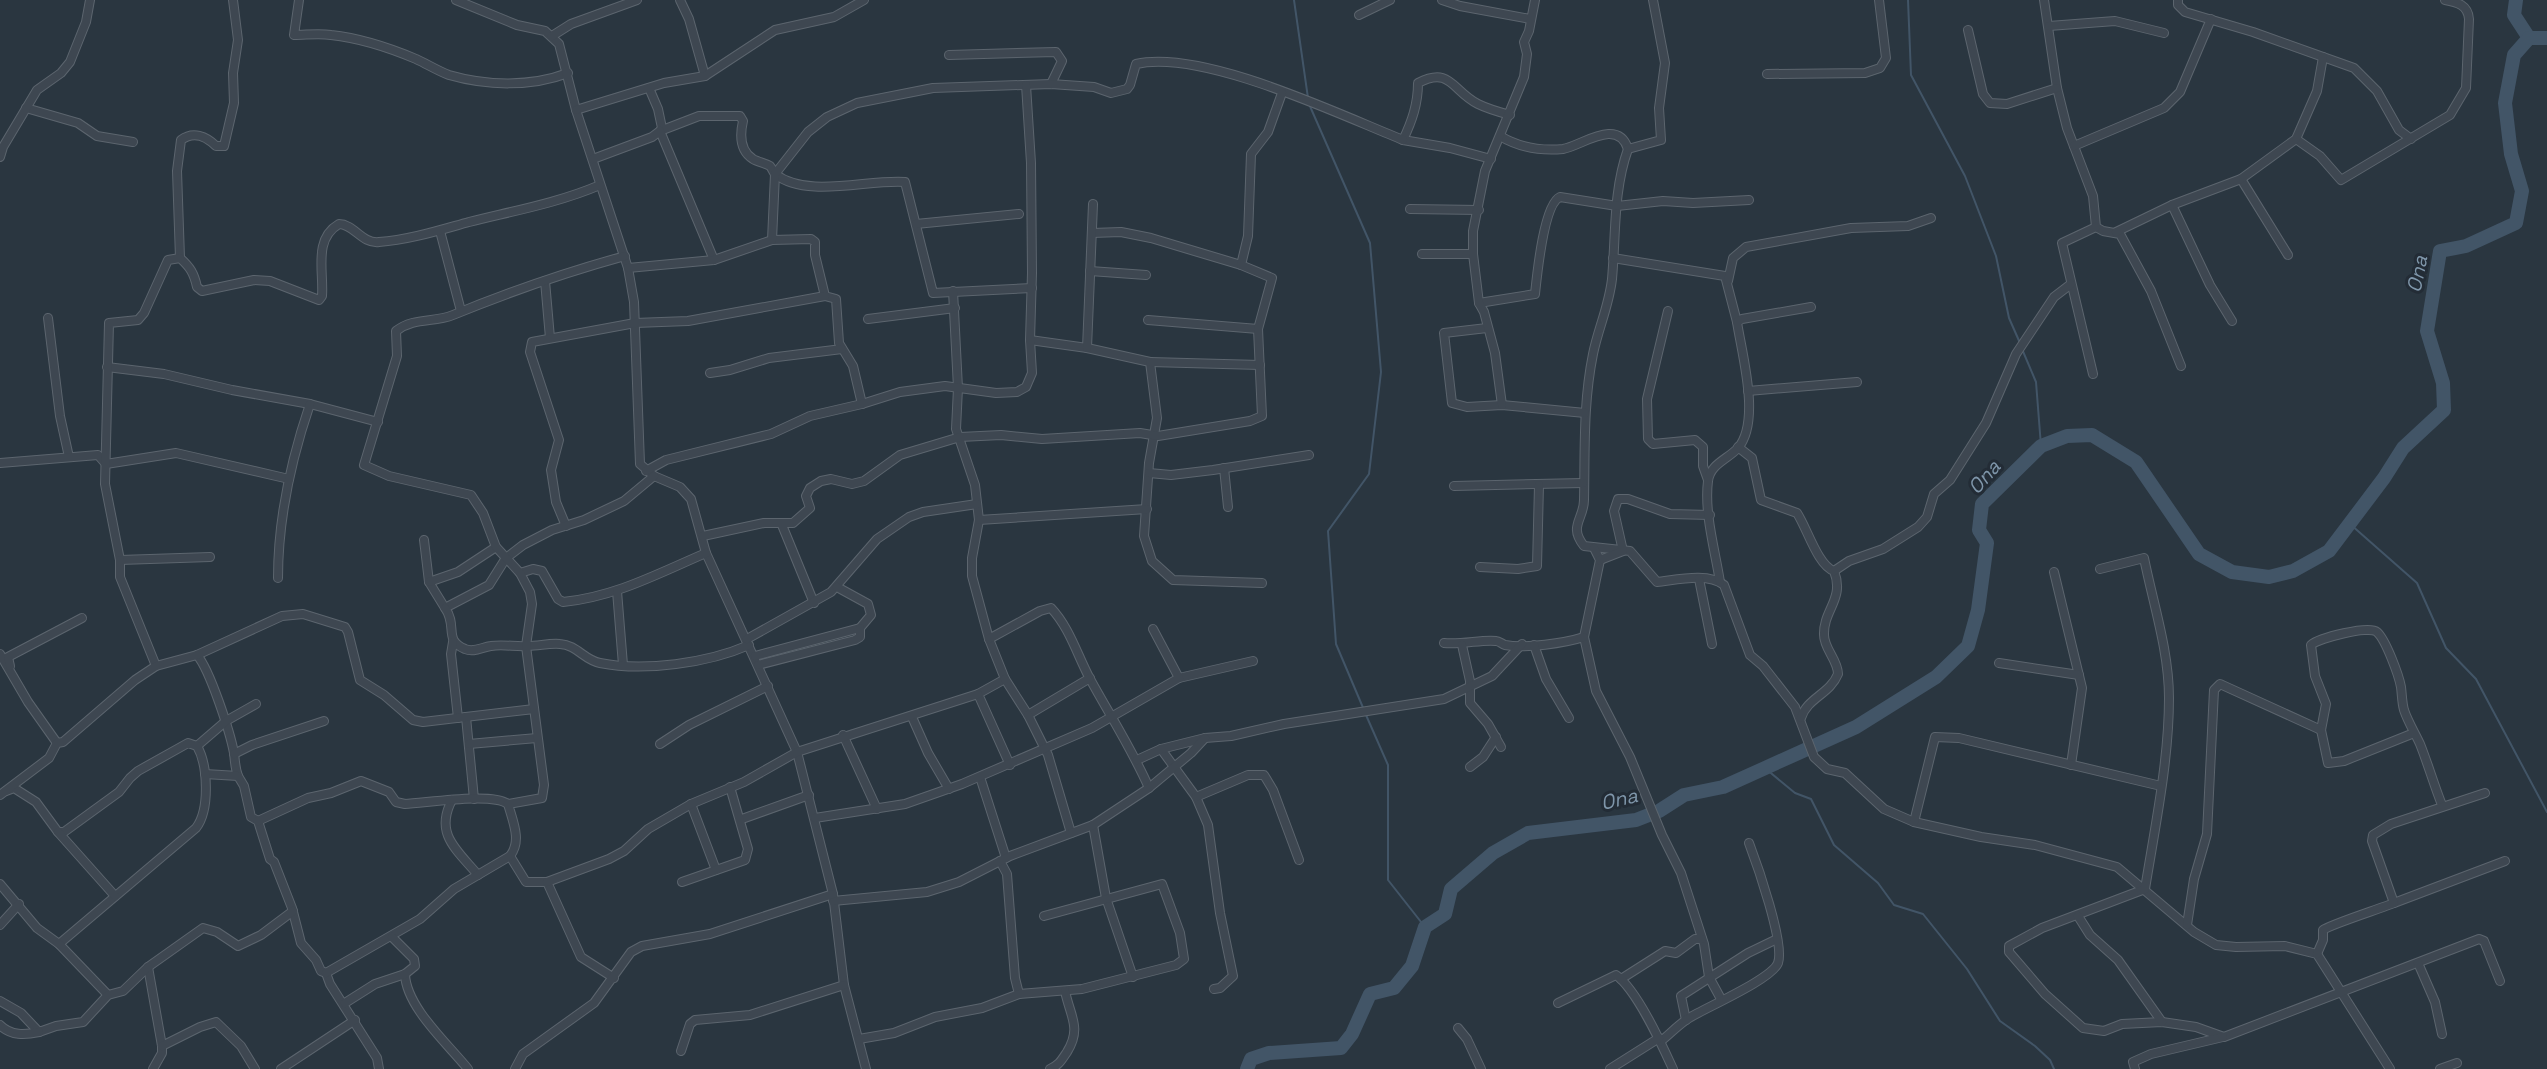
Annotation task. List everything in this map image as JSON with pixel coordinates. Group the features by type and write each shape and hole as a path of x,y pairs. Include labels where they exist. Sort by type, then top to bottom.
{"street":[{"path":"0,157 37,90 61,73 70,62 86,21 90,0"},
{"path":"233,0 238,40 233,73 234,103 224,146 216,146 209,139 196,135 187,135 181,140 177,171 180,258 195,274 197,287 202,291 254,280 270,281 319,300 322,289 320,256 325,239 335,226 344,224 364,239 377,243 440,231 539,207 600,185"},
{"path":"299,0 294,35 331,34 415,58 447,74 481,82 522,83 568,73"},
{"path":"456,0 517,25 545,31 559,44 576,110 628,268 635,323 640,464 650,474 680,487 687,493 704,536 706,553 797,752 833,897 844,985 866,1069"},
{"path":"552,36 571,24 637,0"},
{"path":"680,0 689,19 705,76"},
{"path":"576,110 649,88 705,76 776,30 834,16 864,0"},
{"path":"1359,15 1390,0"},
{"path":"1442,0 1460,6 1530,19"},
{"path":"1502,405 1495,353 1484,312 1479,303 1473,254 1473,231 1485,171 1524,77 1527,54 1524,42 1529,31 1535,0"},
{"path":"1628,149 1660,140 1659,108 1665,63 1653,0"},
{"path":"1767,74 1865,73 1880,68 1886,58 1879,0"},
{"path":"2044,0 2057,88 2074,146 2093,196 2096,227"},
{"path":"2178,0 2178,5 2185,12 2354,68 2377,91 2399,130 2411,140"},
{"path":"2296,139 2320,156 2341,180 2450,115 2466,88 2469,71 2469,14 2463,5 2445,0"},
{"path":"2074,146 2164,108 2180,92 2211,19"},
{"path":"2049,26 2115,21 2164,33"},
{"path":"1968,30 1983,94 1990,103 2007,104 2057,88"},
{"path":"949,55 980,52 1029,55 1056,52 1062,61 1051,84"},
{"path":"2096,227 2103,231 2116,232 2172,205 2241,179 2296,139 2317,91 2323,57"},
{"path":"775,174 808,132 827,117 856,103 896,97 923,88 1051,84 1094,87 1111,93 1131,85 1136,64 1164,60 1197,64 1282,93 1403,140 1450,148 1491,159"},
{"path":"1403,140 1413,120 1418,99 1418,83 1432,76 1448,79 1477,103 1509,116"},
{"path":"446,608 489,585 506,558 523,545 624,501 666,460 771,434 810,416 917,388 945,386 996,393 1017,392 1026,387 1032,373 1029,340 1032,288 1031,163 1026,85"},
{"path":"649,88 658,110 662,128 660,131 714,260"},
{"path":"1241,265 1248,236 1251,154 1268,132 1282,93"},
{"path":"27,108 78,123 97,136 133,142"},
{"path":"593,159 699,116 740,116 743,121 741,141 746,151 750,157 770,166 775,174 772,240"},
{"path":"1500,136 1518,146 1535,149 1564,149 1606,134 1616,136 1628,149"},
{"path":"1628,149 1619,182 1607,309 1593,352 1586,413 1583,483 1585,502 1578,518 1577,530 1584,546 1630,551 1657,582 1699,579 1720,582 1724,585 1750,655 1764,666 1801,718 1814,757 1827,769 1845,773 1884,809 1914,822 2087,858 2117,867 2187,925 2216,945 2285,946 2317,954 2390,1069"},
{"path":"775,174 807,185 830,187 905,182 933,293 1032,288"},
{"path":"2241,179 2288,255"},
{"path":"1479,303 1535,294 1539,253 1554,199 1574,197 1617,206 1663,201 1693,203 1749,200"},
{"path":"1087,348 1093,204"},
{"path":"2172,205 2210,285 2232,321"},
{"path":"1410,209 1479,210"},
{"path":"916,224 1019,214"},
{"path":"1708,480 1718,463 1738,447 1748,431 1748,391 1728,281 1733,258 1746,247 1851,228 1908,226 1931,218"},
{"path":"2093,374 2062,243 2096,227"},
{"path":"440,231 461,311"},
{"path":"704,536 764,523 782,525 793,523 810,508 806,496 810,488 821,481 831,479 852,484 864,481 900,455 960,437 1001,435 1042,439 1140,433 1154,436 1191,432 1250,421 1262,416 1258,329 1272,278 1241,265 1151,238 1121,232 1092,234"},
{"path":"2116,232 2151,291 2181,366"},
{"path":"628,268 714,260 772,240 804,238 815,242 815,255 825,296"},
{"path":"1422,254 1473,254"},
{"path":"258,821 308,798 331,793 361,781 389,792 396,802 405,804 474,799 501,801 508,804 542,798 544,786 526,646 532,604 530,591 520,573 496,547 483,513 471,495 389,476 364,465 398,356 396,331 424,319 451,316 545,281 625,256"},
{"path":"156,666 120,577 120,560 105,484 106,367 109,323 138,320 144,313 168,260 180,258"},
{"path":"1612,258 1720,274 1728,281"},
{"path":"1090,271 1146,275"},
{"path":"545,281 550,338"},
{"path":"1834,571 1849,561 1891,544 1918,527 1927,517 1934,494 1950,480 1986,423 2016,354 2054,297 2071,284"},
{"path":"952,291 955,308 953,340 958,388 956,429 975,485 979,520 972,558 972,576 989,639 1005,679 1028,715 1045,749 1071,833"},
{"path":"566,526 556,502 551,470 556,458 557,432 530,352 532,342 635,323 688,321 825,296 836,299 838,336 842,349 852,366 862,404"},
{"path":"1737,322 1742,319 1811,307"},
{"path":"868,319 955,308"},
{"path":"1668,311 1647,399 1648,439 1653,444 1695,440 1703,447 1703,466 1708,480 1710,515 1720,582"},
{"path":"48,318 60,416 69,457"},
{"path":"1148,320 1258,329"},
{"path":"1487,328 1444,333 1452,402 1462,406 1502,405 1586,413"},
{"path":"1029,340 1087,348 1150,362 1260,365"},
{"path":"710,372 730,370 769,358 842,349"},
{"path":"1150,362 1157,418 1149,473 1144,536 1157,567 1173,580 1262,583"},
{"path":"106,367 164,374 232,390 310,404 378,422"},
{"path":"1748,391 1857,382"},
{"path":"278,578 282,518 289,479 310,404"},
{"path":"1738,447 1752,458 1761,500 1797,513 1820,557 1826,566 1834,571 1839,586 1824,634 1838,674 1825,693 1804,707 1801,718"},
{"path":"106,464 176,453 289,479"},
{"path":"0,463 98,455 106,464"},
{"path":"1149,473 1171,475 1309,455"},
{"path":"1224,468 1228,507"},
{"path":"1454,486 1583,483"},
{"path":"1480,567 1518,569 1537,566 1539,485"},
{"path":"1623,551 1614,511 1618,499 1628,499 1670,514 1710,515"},
{"path":"453,642 464,649 476,651 491,646 572,646 591,661 622,665 656,666 719,656 748,642 775,621 814,603 837,587 878,539 909,518 923,512 977,504"},
{"path":"979,520 1147,509"},
{"path":"782,525 814,603"},
{"path":"424,540 429,582 453,622 451,654 469,744 474,799"},
{"path":"429,582 458,572 496,547"},
{"path":"1594,548 1600,560 1584,637 1596,691 1632,763 1662,835 1681,873 1702,939 1709,976 1721,999"},
{"path":"1600,560 1623,551"},
{"path":"520,573 542,570 558,599 563,602 616,591 655,578 706,553"},
{"path":"120,560 210,557"},
{"path":"2100,569 2144,558 2167,668 2169,698 2161,786 2145,889"},
{"path":"2054,572 2082,688 2071,765"},
{"path":"1699,579 1712,644"},
{"path":"757,661 860,637 860,628 871,615 868,604 837,587"},
{"path":"616,591 622,665"},
{"path":"989,639 1040,611 1051,608 1061,619 1090,678 1137,760 1149,788"},
{"path":"2,793 48,758 57,743 63,742 135,680 156,666 197,655 282,616 303,614 345,627 355,669 364,685 384,695 413,720 423,722 534,709"},
{"path":"11,673 8,657 82,618"},
{"path":"1153,629 1179,678"},
{"path":"2415,732 2344,761 2328,763 2321,730 2326,704 2314,676 2311,645 2325,638 2372,630 2378,632 2401,685 2404,710 2415,732 2442,805"},
{"path":"1444,643 1462,645 1496,641 1505,645 1534,645 1567,643 1584,637"},
{"path":"1137,760 1161,749 1205,738 1231,736 1284,724 1444,699 1492,676 1522,644"},
{"path":"1462,645 1470,703 1496,736 1501,747"},
{"path":"1534,645 1546,679 1569,718"},
{"path":"0,654 57,743"},
{"path":"197,655 209,674 234,754 238,776 244,786 251,817 258,821 270,859 274,862 293,911 301,943 316,960 321,971 326,973 330,984 345,1003 377,1058 380,1069"},
{"path":"815,818 905,804 949,789 1010,765 1092,728 1112,714 1179,678 1253,661"},
{"path":"1999,663 2079,675"},
{"path":"0,674 6,670 11,673"},
{"path":"1028,715 1090,678"},
{"path":"510,856 526,882 539,884 547,882 624,851 648,829 691,804 730,787 797,752 843,735 912,717 978,694 1005,679"},
{"path":"2187,925 2194,879 2207,834 2214,690 2220,684 2321,730"},
{"path":"660,744 689,725 768,686"},
{"path":"978,694 1010,765"},
{"path":"197,746 224,723 256,704"},
{"path":"912,717 928,753 949,789"},
{"path":"234,754 252,745 324,721"},
{"path":"843,735 877,809"},
{"path":"1470,767 1483,757 1496,736"},
{"path":"1914,822 1935,737 1959,738 2161,786"},
{"path":"469,744 537,738"},
{"path":"515,1069 523,1054 594,1002 614,978 631,952 642,946 710,934 833,897 903,897 959,882 1003,860 1093,825 1149,788 1205,738"},
{"path":"58,832 72,829 119,792 130,778 154,760 164,758 188,743 197,746 203,756 205,807 199,824 59,944"},
{"path":"1161,749 1196,797 1208,825 1220,913 1233,976 1220,987 1214,988"},
{"path":"205,774 238,776"},
{"path":"1196,797 1248,775 1264,775 1273,790 1299,860"},
{"path":"980,777 1007,874 1015,978 1019,994"},
{"path":"682,882 745,860 748,849 742,819 730,787"},
{"path":"2,793 14,788 36,802 58,832 115,896"},
{"path":"2394,903 2372,841 2373,835 2391,824 2442,805 2485,793"},
{"path":"742,819 809,795"},
{"path":"452,800 445,813 444,826 451,843 478,875"},
{"path":"326,973 392,937 402,927 420,919 454,889 510,856 516,849 516,832 508,804"},
{"path":"691,804 717,870"},
{"path":"1093,825 1106,898 1133,977"},
{"path":"1610,1069 1721,999 1745,989 1777,966 1779,957 1777,939 1764,883 1749,843"},
{"path":"2317,954 2323,940 2323,930 2328,926 2360,918 2505,861"},
{"path":"547,882 581,957 614,978"},
{"path":"0,884 37,928 59,944 108,995"},
{"path":"859,1039 894,1033 935,1017 982,1008 1019,994 1036,991 1065,991 1133,977 1176,965 1184,959 1179,933 1162,884 1044,916"},
{"path":"2145,889 2013,942 2009,946 2009,952 2045,994 2083,1028 2104,1031 2122,1024 2162,1022 2196,1027 2224,1036"},
{"path":"0,925 19,904"},
{"path":"0,1025 6,1031 22,1035 83,1022 108,995 123,991 148,967 203,928 217,932 238,945 261,935 293,911"},
{"path":"2078,916 2090,935 2118,960 2162,1022"},
{"path":"345,1003 375,984 405,974 415,966 415,962 392,937"},
{"path":"1621,979 1665,951 1676,953 1695,939 1702,939"},
{"path":"1686,1020 1681,996 1709,976 1777,939"},
{"path":"2136,1069 2133,1062 2151,1054 2224,1036 2479,939 2484,942 2500,981"},
{"path":"2418,963 2435,1002 2442,1034"},
{"path":"148,967 162,1046 162,1053 153,1069"},
{"path":"405,974 405,985 415,1003 468,1069"},
{"path":"1558,1003 1616,975 1621,979 1660,1039 1673,1069"},
{"path":"681,1051 690,1024 695,1020 750,1015 844,985"},
{"path":"1050,1069 1059,1064 1074,1041 1076,1030 1065,991"},
{"path":"0,1001 21,1013 39,1032"},
{"path":"281,1069 355,1020"},
{"path":"162,1046 200,1027 216,1022 241,1046 255,1069"},
{"path":"1458,1028 1467,1039 1481,1069"},
{"path":"2440,1069 2457,1063"}],"waterway":[{"path":"1294,0 1308,98"},
{"path":"1908,0 1911,75 1965,176 1996,256 2009,318 2020,343"},
{"path":"2516,0 2514,15 2529,38"},
{"name":"Ona","path":"1247,1069 1251,1059 1269,1053 1341,1048 1352,1034 1370,994 1394,988 1412,966 1425,927 1445,914 1451,889 1493,853 1528,833 1636,820 1659,811 1684,795 1723,787 1856,727 1936,677 1968,646 1978,610 1987,543 1979,530 1982,504 2041,446 2067,436 2092,435 2136,462 2199,554 2232,572 2269,577 2293,571 2329,551 2384,478 2403,448 2444,410 2443,383 2427,331 2440,251 2466,246 2516,223 2522,191 2511,154 2505,103 2514,55 2529,38 2547,38"},
{"path":"1309,104 1370,243 1381,372 1369,474 1328,531 1336,644 1364,710"},
{"path":"2022,349 2036,382 2041,446"},
{"path":"2350,524 2417,583 2446,648 2476,679 2547,812"},
{"path":"1366,715 1388,765 1388,880 1425,927"},
{"path":"1766,769 1795,793 1811,799 1834,845 1878,883 1894,905 1923,914 1967,969 2000,1021 2035,1046 2050,1060 2054,1069"}]}
